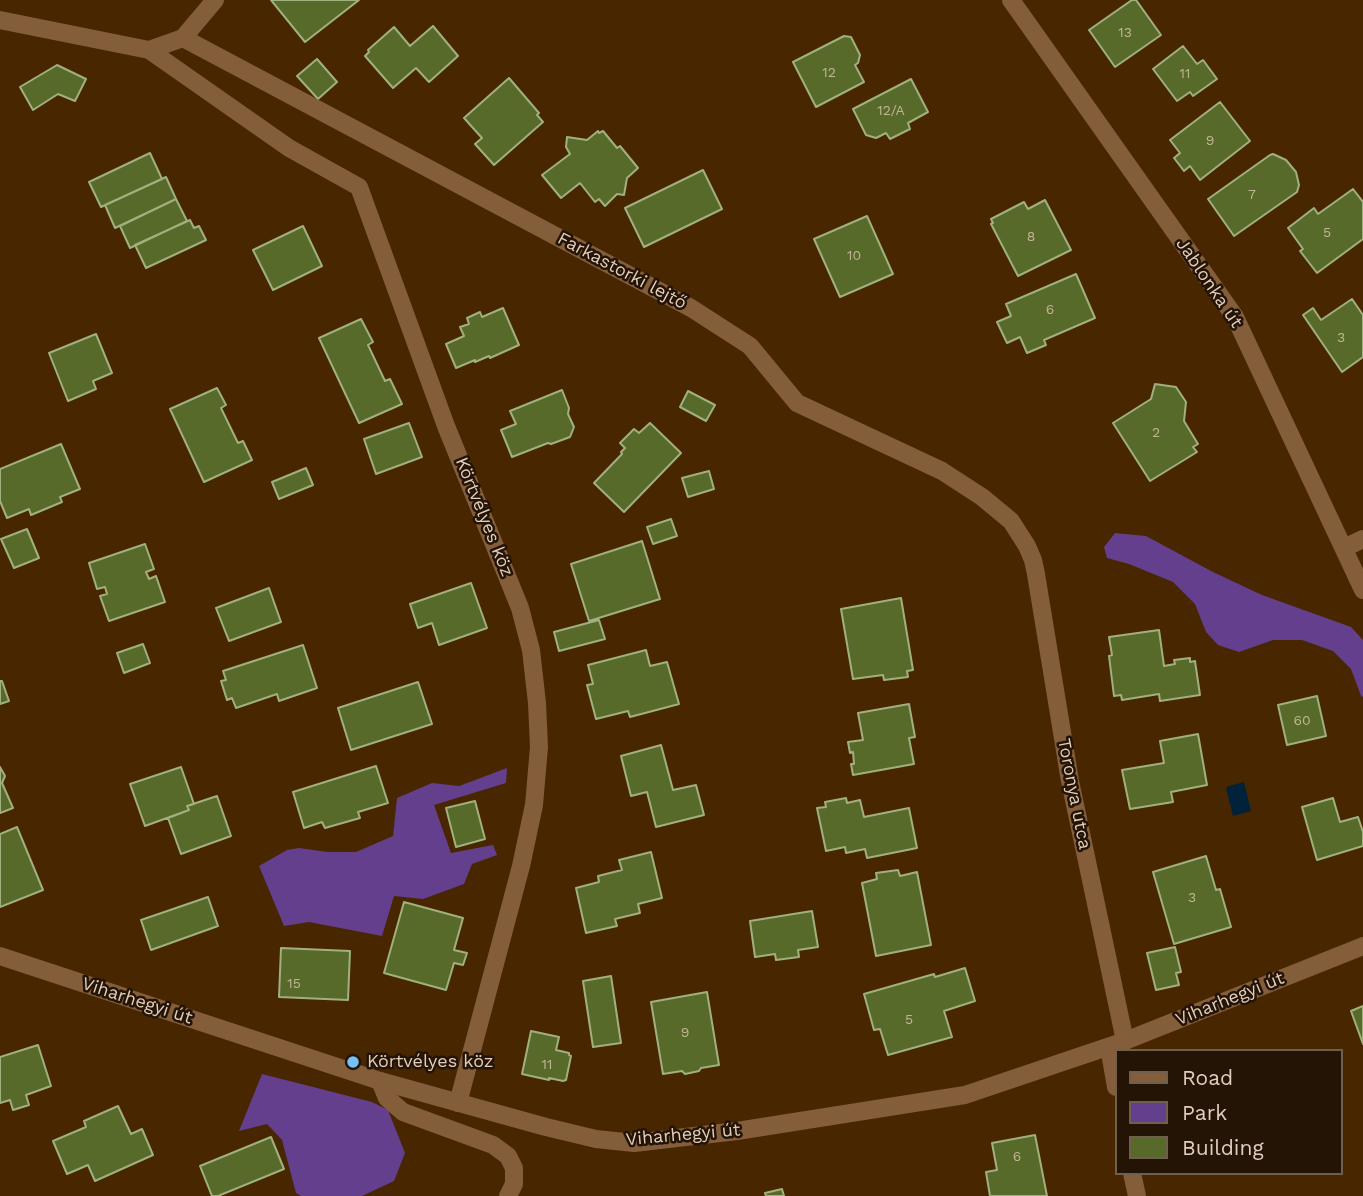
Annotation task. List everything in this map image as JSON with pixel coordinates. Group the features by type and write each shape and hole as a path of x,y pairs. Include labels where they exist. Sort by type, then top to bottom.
{"street":[{"path":"0,20 149,50 183,38 215,0"},
{"name":"Jablonka út","path":"1011,0 1235,317 1363,590"},
{"name":"Farkastorki lejtő","path":"183,38 691,308 750,346 797,403 942,471 982,497 1011,521 1027,546"},
{"name":"Körtvélyes köz","path":"149,50 289,148 359,187 446,425 520,608 531,650 537,704 539,747 534,805 518,877 458,1103"},
{"path":"1344,548 1363,539"},
{"name":"Toronya utca","path":"1027,546 1037,574 1117,1049"},
{"name":"Viharhegyi út","path":"0,956 380,1081 596,1139 634,1143 737,1131 965,1095 1117,1044 1363,946"},
{"path":"380,1081 387,1098 403,1112 494,1145 508,1156 514,1168 514,1184 508,1196"},
{"path":"1132,1175 1137,1196"}],"green space":[{"path":"1115,533 1146,536 1262,595 1351,627 1363,640 1363,697 1351,669 1333,651 1302,640 1273,640 1239,652 1218,645 1206,632 1195,604 1173,582 1107,558 1104,547"},
{"path":"507,768 506,783 434,805 451,853 493,845 497,855 472,864 464,884 423,899 394,896 382,936 309,922 284,926 259,866 287,850 299,848 356,852 393,836 397,798 432,783 459,786"},
{"path":"262,1074 372,1102 388,1110 405,1153 394,1181 362,1196 301,1196 296,1193 282,1140 267,1124 239,1131"}],"water":[{"path":"1244,782 1251,811 1233,816 1226,787"}],"building":[{"path":"271,0 359,0 305,42"},
{"path":"1132,0 1136,0 1161,35 1115,67 1089,30"},
{"path":"433,26 458,56 429,82 416,68 393,88 365,56 368,50 394,27 410,46"},
{"path":"844,36 851,37 860,55 855,65 864,82 816,107 793,62"},
{"path":"1183,46 1197,64 1203,60 1217,79 1193,96 1190,92 1177,101 1153,69"},
{"path":"317,59 337,82 318,99 297,76"},
{"path":"57,65 86,79 75,101 58,94 33,110 20,87"},
{"path":"509,78 539,113 537,115 543,122 494,165 475,144 482,138 464,118"},
{"path":"911,79 928,112 908,123 910,129 890,139 886,133 876,138 866,135 853,109"},
{"path":"1220,102 1250,141 1200,180 1190,166 1184,171 1174,158 1180,153 1170,140"},
{"path":"598,131 603,131 617,148 620,146 638,168 627,178 624,195 617,194 605,206 599,199 595,202 580,183 561,198 542,175 570,154 566,147 567,137 587,140"},
{"path":"150,153 162,179 101,207 89,182"},
{"path":"1273,154 1286,160 1296,172 1299,185 1297,192 1234,236 1208,199"},
{"path":"703,170 722,209 644,247 625,208"},
{"path":"166,177 176,199 115,228 105,205"},
{"path":"1353,189 1363,202 1363,239 1317,273 1300,251 1303,249 1288,228 1314,208 1318,214"},
{"path":"176,199 187,221 130,248 120,226"},
{"path":"1045,200 1071,250 1018,276 991,224 991,219 1024,202 1028,209"},
{"path":"867,216 893,274 840,297 814,239"},
{"path":"190,220 194,228 199,226 206,240 146,268 135,245"},
{"path":"303,226 322,266 273,290 253,250"},
{"path":"1076,274 1095,318 1044,340 1046,345 1027,353 1020,337 1007,343 997,322 1011,316 1006,304"},
{"path":"1352,299 1363,315 1363,357 1342,372 1303,315 1313,308 1321,320"},
{"path":"503,308 519,345 490,358 489,356 475,360 456,368 446,344 464,336 460,327 469,324 467,318 480,312 482,317"},
{"path":"361,319 373,342 368,345 385,381 390,379 402,404 359,423 319,338"},
{"path":"96,334 112,373 93,381 96,389 68,401 49,353"},
{"path":"1155,384 1176,387 1186,402 1184,421 1198,444 1193,447 1197,452 1150,481 1113,423 1151,399"},
{"path":"217,388 226,405 221,408 238,443 243,441 252,460 204,482 170,409"},
{"path":"562,390 574,427 570,437 512,457 501,430 516,424 510,411"},
{"path":"688,391 715,405 706,421 680,407"},
{"path":"409,423 422,457 376,474 364,439"},
{"path":"650,423 681,453 624,512 594,483 622,454 625,448 620,443 634,429 639,433"},
{"path":"61,444 80,489 60,497 62,502 31,515 29,509 7,518 0,501 0,469"},
{"path":"306,468 313,485 279,499 272,482"},
{"path":"709,471 714,489 688,497 682,478"},
{"path":"671,519 677,536 653,544 647,527"},
{"path":"27,529 39,558 14,568 1,539"},
{"path":"642,541 660,599 589,621 571,564"},
{"path":"145,544 154,569 146,572 149,579 156,576 165,602 109,621 100,596 107,594 105,587 97,589 89,563"},
{"path":"471,583 487,628 439,645 432,623 418,628 410,604"},
{"path":"269,588 281,622 229,641 216,608"},
{"path":"901,598 913,670 907,671 908,677 884,680 883,675 853,679 841,609"},
{"path":"599,620 605,639 559,651 554,632"},
{"path":"1159,630 1164,666 1175,664 1174,660 1190,658 1190,662 1195,661 1200,695 1160,701 1159,694 1122,700 1121,695 1114,696 1109,637"},
{"path":"143,644 150,663 124,673 117,653"},
{"path":"303,645 317,688 279,701 277,694 236,708 232,698 227,700 221,681 226,680 223,671"},
{"path":"646,650 650,666 667,662 679,704 630,717 628,711 596,719 587,685 593,684 588,665"},
{"path":"0,681 9,701 0,704"},
{"path":"418,682 432,724 351,750 338,708"},
{"path":"1317,696 1326,736 1287,745 1278,705"},
{"path":"909,704 915,737 909,738 914,764 853,775 853,752 850,753 848,742 863,740 858,713"},
{"path":"1198,734 1207,785 1171,792 1173,802 1130,809 1122,770 1164,763 1160,741"},
{"path":"661,745 673,790 696,785 704,815 656,827 647,792 631,796 621,756"},
{"path":"376,766 388,803 358,812 360,818 325,828 322,822 304,828 293,792"},
{"path":"0,767 5,776 2,783 13,808 0,813"},
{"path":"181,767 194,804 187,806 189,810 145,826 130,784"},
{"path":"217,796 231,836 181,854 168,818 189,810 187,806"},
{"path":"846,798 847,803 860,800 864,817 909,808 917,848 867,858 865,849 846,853 845,847 826,851 817,808 826,807 825,802"},
{"path":"1333,798 1340,822 1358,817 1363,832 1363,846 1317,860 1302,807"},
{"path":"475,801 485,839 456,847 446,808"},
{"path":"17,827 43,890 0,907 0,834"},
{"path":"651,852 662,898 638,904 640,913 615,919 617,926 586,933 576,888 599,882 598,876 622,870 619,860"},
{"path":"1206,856 1216,890 1220,889 1231,927 1174,944 1153,872"},
{"path":"898,870 900,876 917,872 931,945 876,956 862,883 877,879 876,873"},
{"path":"208,897 218,926 151,950 141,920"},
{"path":"404,902 463,918 454,950 467,953 463,965 454,963 446,990 384,973"},
{"path":"812,911 818,947 798,950 799,957 776,960 775,954 755,957 750,921"},
{"path":"1175,947 1181,972 1176,973 1179,985 1156,990 1147,953"},
{"path":"281,948 350,951 348,1000 279,997"},
{"path":"965,968 975,1001 944,1011 952,1037 888,1055 880,1029 874,1030 864,994"},
{"path":"611,976 621,1043 593,1047 583,981"},
{"path":"707,992 719,1065 685,1074 682,1071 663,1074 651,1002"},
{"path":"1363,1006 1363,1044 1351,1011"},
{"path":"531,1031 559,1037 556,1050 571,1056 566,1080 549,1080 522,1074"},
{"path":"38,1045 51,1086 26,1095 29,1105 13,1110 10,1100 0,1103 0,1057"},
{"path":"118,1106 131,1134 142,1129 153,1155 95,1181 88,1165 67,1174 53,1141 86,1127 84,1121"},
{"path":"1035,1135 1047,1196 990,1196 986,1172 997,1170 992,1143"},
{"path":"271,1137 284,1169 218,1196 212,1196 200,1166"},
{"path":"782,1189 784,1196 766,1196 765,1193"}],"place":[{"name":"Körtvélyes köz","path":"353,1062"}]}
